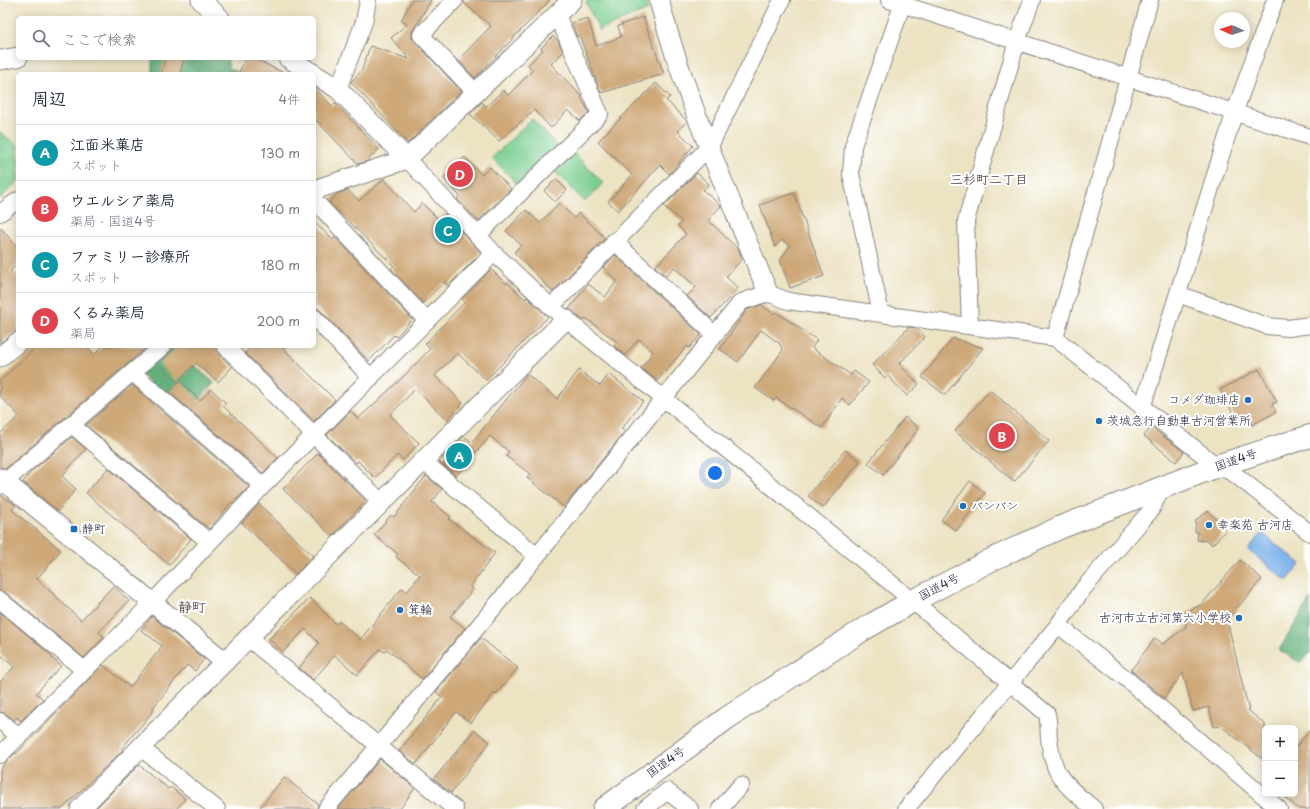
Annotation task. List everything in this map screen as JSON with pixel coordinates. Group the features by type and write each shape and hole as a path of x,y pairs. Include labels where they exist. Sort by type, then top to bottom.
{"highway":[{"name":"国道4号","path":"604,809 727,718 864,629 913,601 989,561 1059,528 1216,466 1310,436"}],"street":[{"path":"202,0 218,16"},
{"path":"338,89 364,22 368,0"},
{"path":"455,0 421,35 476,93"},
{"path":"316,189 407,159 572,0"},
{"path":"659,0 667,31 686,87 768,293"},
{"path":"551,307 614,241 710,146 782,0"},
{"path":"970,325 966,221 1018,41 1032,0"},
{"path":"1055,338 1130,78 1150,0"},
{"path":"1142,408 1235,111 1274,0"},
{"path":"881,314 851,174 853,146 898,1 1310,136"},
{"path":"477,236 600,114 557,15"},
{"path":"0,60 16,57"},
{"path":"291,60 311,72"},
{"path":"316,75 338,89 407,159 477,236 551,307 663,400 913,601 1047,714 1049,724 1048,738 1058,776 1069,789 1094,809"},
{"path":"0,213 16,201"},
{"path":"316,202 427,321"},
{"path":"614,241 714,334"},
{"path":"0,755 152,603 263,486 494,253"},
{"path":"326,809 537,556 741,302 768,293 788,301 970,325 1055,338 1216,466 1234,473 1310,533"},
{"path":"1178,294 1267,326 1288,328 1310,325"},
{"path":"80,809 382,502 566,319"},
{"path":"316,320 371,378"},
{"path":"0,357 16,344"},
{"path":"161,348 72,425 2,482 225,662"},
{"path":"227,348 382,502"},
{"path":"133,373 263,486"},
{"path":"72,425 209,542"},
{"path":"423,461 537,556"},
{"path":"906,809 1058,625 1083,589 1151,510 1157,498 1158,488"},
{"path":"0,600 84,670"},
{"path":"1058,625 1123,676 1279,809"},
{"path":"248,638 378,748 455,809"},
{"path":"0,721 19,736"},
{"path":"141,748 217,809"},
{"path":"720,809 741,784"},
{"path":"645,809 667,791 690,809"}],"green space":[{"path":"588,0 647,0 648,10 599,30 586,2"},
{"path":"152,60 227,60 229,68 237,72 152,72"},
{"path":"532,119 558,147 518,185 492,158"},
{"path":"0,132 16,144 16,183 0,199"},
{"path":"573,152 603,183 585,202 554,171"},
{"path":"165,348 175,348 214,383 185,415 141,375"},
{"path":"1310,599 1310,653 1301,663 1279,650"}],"water":[{"path":"1262,533 1301,564 1287,581 1248,550"}],"building":[{"path":"412,0 431,0 412,32 412,38 461,91 408,143 351,82 362,70 370,46 409,59 391,38 407,24 401,20"},
{"path":"464,0 550,0 475,78 458,60 491,26 464,3"},
{"path":"643,17 664,74 601,93 579,35 577,37 572,23 588,18 596,46 621,37 618,26"},
{"path":"553,36 558,41 563,52 551,64 582,97 581,98 589,112 580,121 568,110 551,128 534,110 499,141 470,114 482,102 486,107 503,90 508,95 533,70 528,65 543,50 541,48"},
{"path":"164,60 184,60 180,72 162,72"},
{"path":"245,60 257,60 282,72 239,72"},
{"path":"656,83 670,97 666,100 687,121 678,131 693,146 669,174 660,165 618,211 608,202 632,175 598,141"},
{"path":"316,89 332,106 335,103 379,149 367,161 358,164 316,120"},
{"path":"465,157 482,175 490,167 511,189 478,221 457,199 460,196 443,178"},
{"path":"697,173 709,184 703,190 721,206 708,220 739,250 742,259 726,277 738,288 711,318 687,296 696,287 674,267 666,276 655,267 686,234 678,226 682,222 664,206"},
{"path":"384,179 414,212 422,203 439,220 445,214 481,253 448,286 444,282 423,303 391,269 394,266 329,202 337,194 348,190 359,201"},
{"path":"556,179 567,190 555,202 544,191"},
{"path":"794,193 824,276 790,288 780,260 790,246 782,240 775,247 760,205"},
{"path":"559,203 574,218 579,213 605,238 553,292 514,252 521,245 506,231 526,210 540,223"},
{"path":"316,224 333,240 335,237 412,319 396,337 394,335 369,361 316,307"},
{"path":"0,227 16,246 16,265 10,271 16,278 16,331 0,343"},
{"path":"615,255 701,335 689,348 687,346 657,381 641,368 653,352 639,339 625,355 614,346 617,342 586,318 584,321 569,309 588,284 605,297 617,281 603,268"},
{"path":"491,269 506,284 507,282 525,299 527,297 548,317 486,380 457,353 435,376 463,403 447,420 415,389 390,415 419,443 403,460 397,455 375,478 358,461 356,463 327,435 351,411 358,419 402,378 430,349 425,344 465,302 462,299"},
{"path":"761,305 774,314 776,312 817,340 812,348 851,375 854,371 869,382 850,405 842,398 822,428 776,398 774,401 755,388 783,350 779,343 761,330 738,362 720,349 747,310"},
{"path":"909,327 917,328 925,337 899,364 919,384 907,396 888,376 885,378 872,365"},
{"path":"953,338 983,348 945,395 922,377"},
{"path":"35,348 88,348 94,355 101,348 146,348 5,469 0,467 0,434 19,416 0,396 0,381"},
{"path":"175,348 216,348 218,353 232,367 218,382 196,363 177,382 159,364"},
{"path":"251,348 283,348 335,400 314,421 245,353"},
{"path":"1259,369 1277,402 1272,404 1276,412 1252,425 1250,420 1240,426 1220,390"},
{"path":"579,370 600,386 609,374 643,401 621,429 625,431 564,507 527,478 530,474 506,456 509,452 490,436 456,476 439,462 464,436 472,442 527,374 557,399"},
{"path":"180,381 200,401 211,389 226,403 223,406 278,458 263,473 169,392"},
{"path":"132,385 249,487 233,503 232,502 209,529 86,425"},
{"path":"990,390 1049,441 1014,482 955,431"},
{"path":"905,417 919,428 883,475 868,463"},
{"path":"1151,427 1184,452 1176,462 1144,436"},
{"path":"72,437 86,449 62,476 76,489 58,511 23,482 34,469"},
{"path":"845,450 860,461 823,508 808,496"},
{"path":"318,453 366,501 332,536 283,489"},
{"path":"108,468 191,539 169,565 86,493"},
{"path":"426,476 442,489 432,502 451,517 449,519 495,553 470,587 473,589 450,617 465,628 422,679 387,649 384,652 380,649 357,675 335,655 313,680 299,668 319,643 305,629 283,652 269,639 310,598 336,624 339,621 360,640 402,588 407,592 420,575 396,557 398,554 374,535 391,515 394,517"},
{"name":"バンバン","path":"970,481 985,493 956,531 941,520"},
{"path":"0,495 16,505 12,510 61,550 37,579 81,620 113,586 129,601 99,632 104,637 84,658 6,593 0,591"},
{"path":"259,504 313,556 296,574 242,523"},
{"name":"幸楽苑 古河店","path":"1208,511 1227,529 1212,545 1209,541 1197,540 1198,532 1195,532 1196,520"},
{"path":"1240,560 1262,579 1227,620 1249,711 1265,724 1262,725 1262,759 1221,726 1214,727 1209,707 1193,711 1183,673 1164,698 1131,670 1155,638 1163,644 1186,627 1185,613 1202,604"},
{"path":"0,612 52,656 51,657 61,666 36,693 43,699 21,721 17,717 14,720 6,714 0,712 0,682 14,667 0,654"},
{"path":"152,616 204,659 195,671 187,665 152,709 154,710 122,748 122,751 62,809 0,809 0,770 7,761 15,753 16,754 103,665 130,687 162,646 141,630"},
{"path":"481,638 518,668 495,695 494,693 471,723 456,712 416,764 399,751 442,697 436,692"},
{"path":"474,730 490,742 451,793 434,779"},
{"path":"1310,730 1310,809 1299,809 1285,797 1298,797 1298,744"},
{"path":"380,759 415,788 400,809 338,809"},
{"path":"139,765 169,789 171,787 185,799 176,809 95,809"},
{"path":"284,777 318,804 317,809 259,809"}],"place":[{"name":"くるみ薬局","path":"460,174"},
{"name":"ファミリー診療所","path":"448,230"},
{"name":"コメダ珈琲店","path":"1248,400"},
{"name":"茨城急行自動車古河営業所","path":"1099,421"},
{"name":"ウエルシア薬局","path":"1002,436"},
{"name":"江面米菓店","path":"459,456"},
{"name":"バンバン","path":"963,506"},
{"name":"幸楽苑 古河店","path":"1209,525"},
{"name":"静町","path":"74,529"},
{"name":"箕輪","path":"400,610"},
{"name":"古河市立古河第六小学校","path":"1239,618"}],"district":[{"name":"三杉町二丁目","path":"989,179"},
{"name":"静町","path":"192,607"}]}
